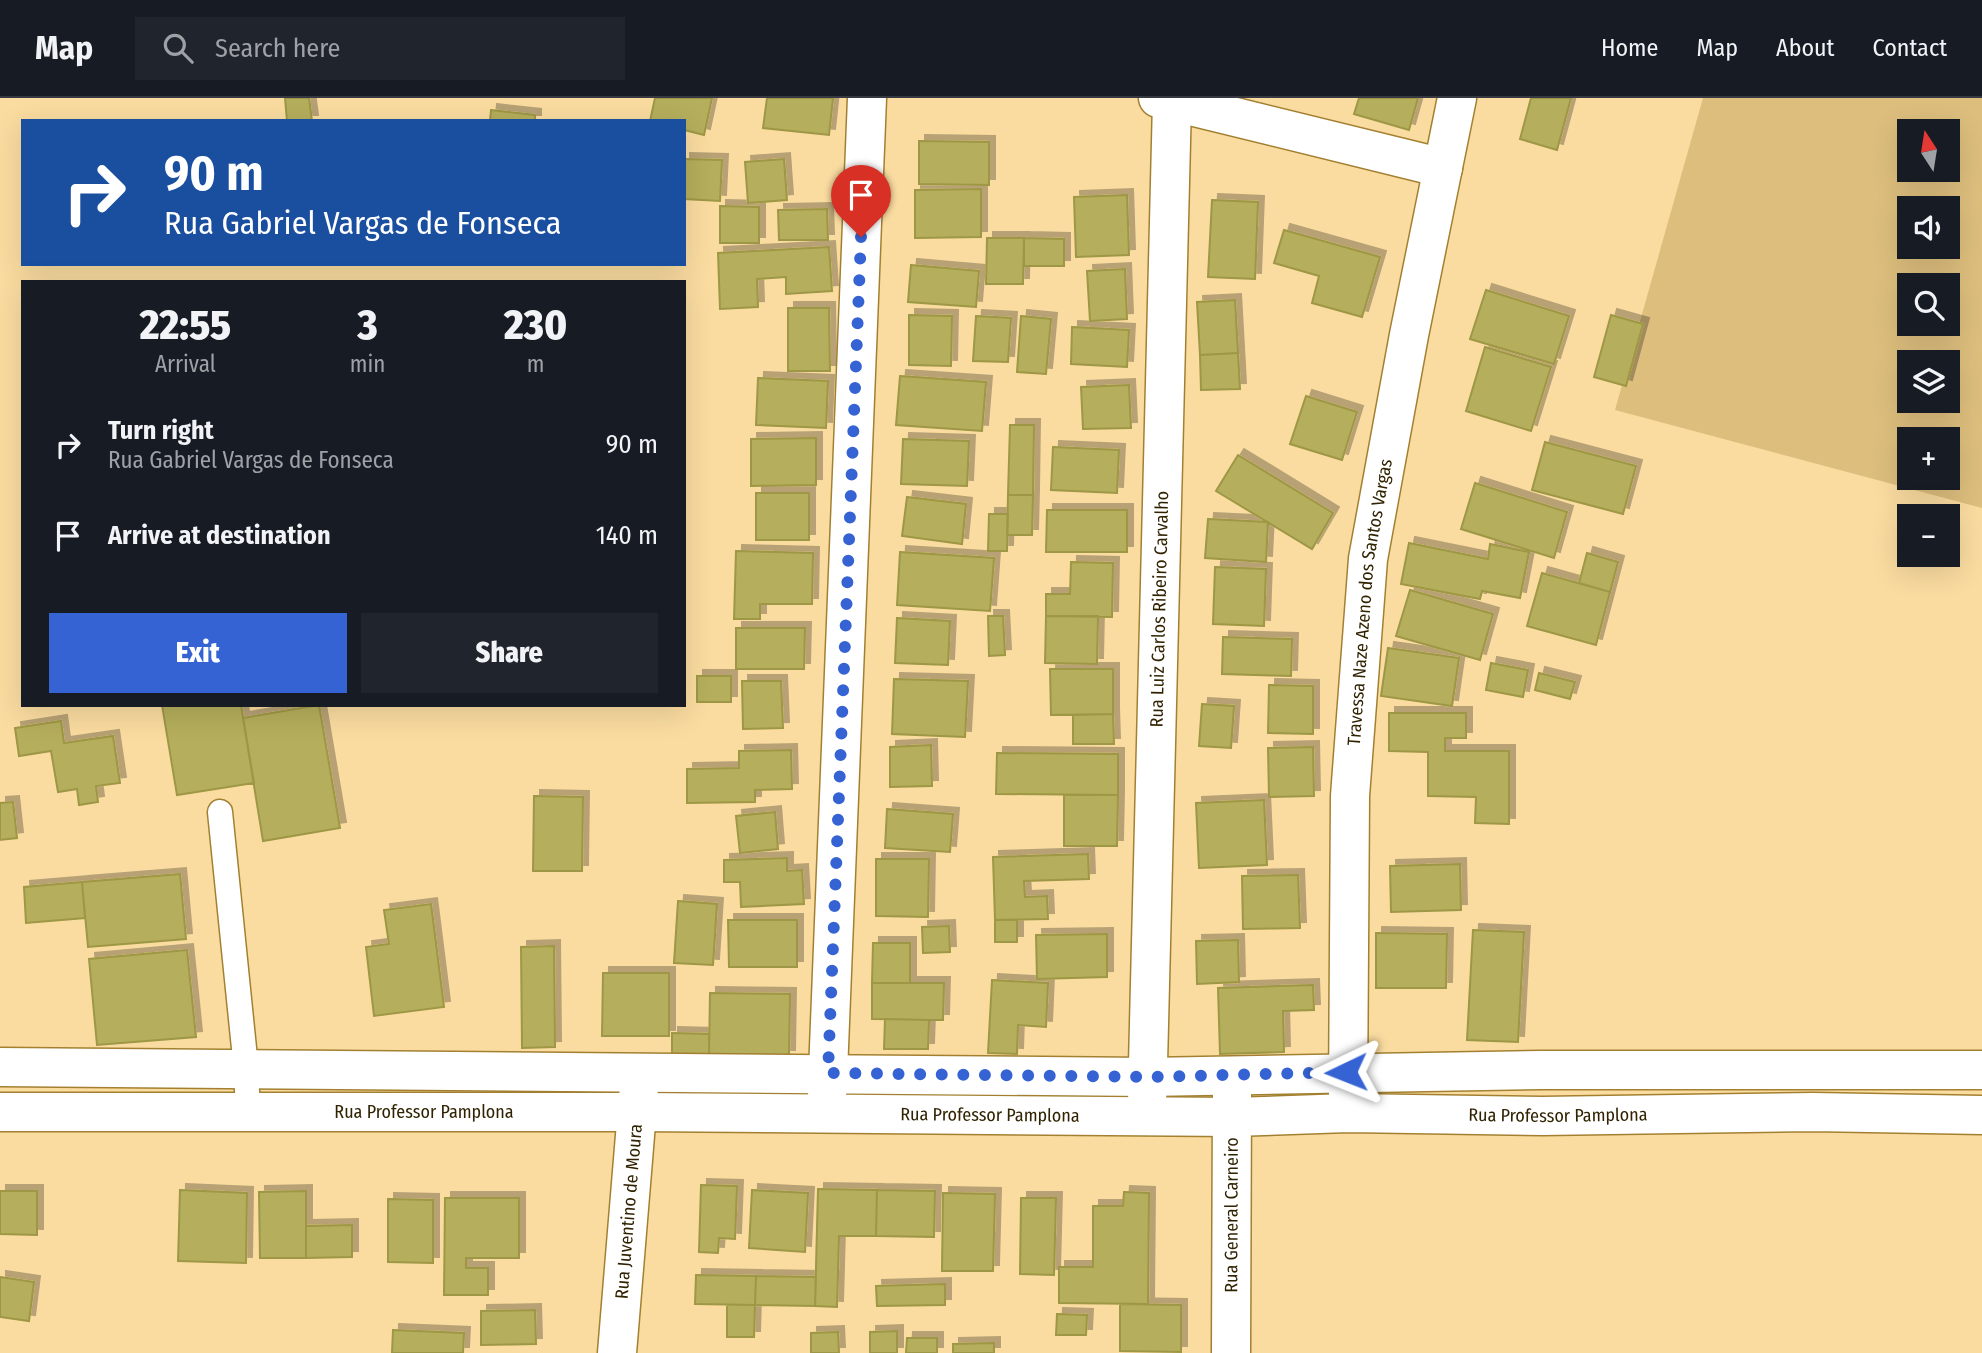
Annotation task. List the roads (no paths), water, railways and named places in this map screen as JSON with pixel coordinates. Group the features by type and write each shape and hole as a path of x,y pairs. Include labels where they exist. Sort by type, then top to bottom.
{"street":[{"path":"826,1113 867,98"},
{"name":"Travessa Naze Azeno dos Santos Vargas","path":"1348,1113 1346,1072 1350,796 1368,559 1409,335 1457,98"},
{"path":"1165,100 1443,168"},
{"name":"Rua Luiz Carlos Ribeiro Carvalho","path":"1148,1116 1165,100"},
{"path":"71,1113 72,1066"},
{"path":"0,1067 1147,1077 1346,1072 1982,1070"},
{"path":"1813,1069 1813,1112"},
{"name":"Rua Juventino de Moura","path":"617,1353 641,1071"},
{"name":"Rua General Carneiro","path":"1231,1353 1232,1075"},
{"path":"991,1076 992,1115"},
{"name":"Rua Professor Pamplona","path":"0,1112 638,1112 1233,1117 1348,1113 1542,1116 1813,1112 1982,1115"}],"lane":[{"path":"220,812 246,1068 248,1113"}]}
